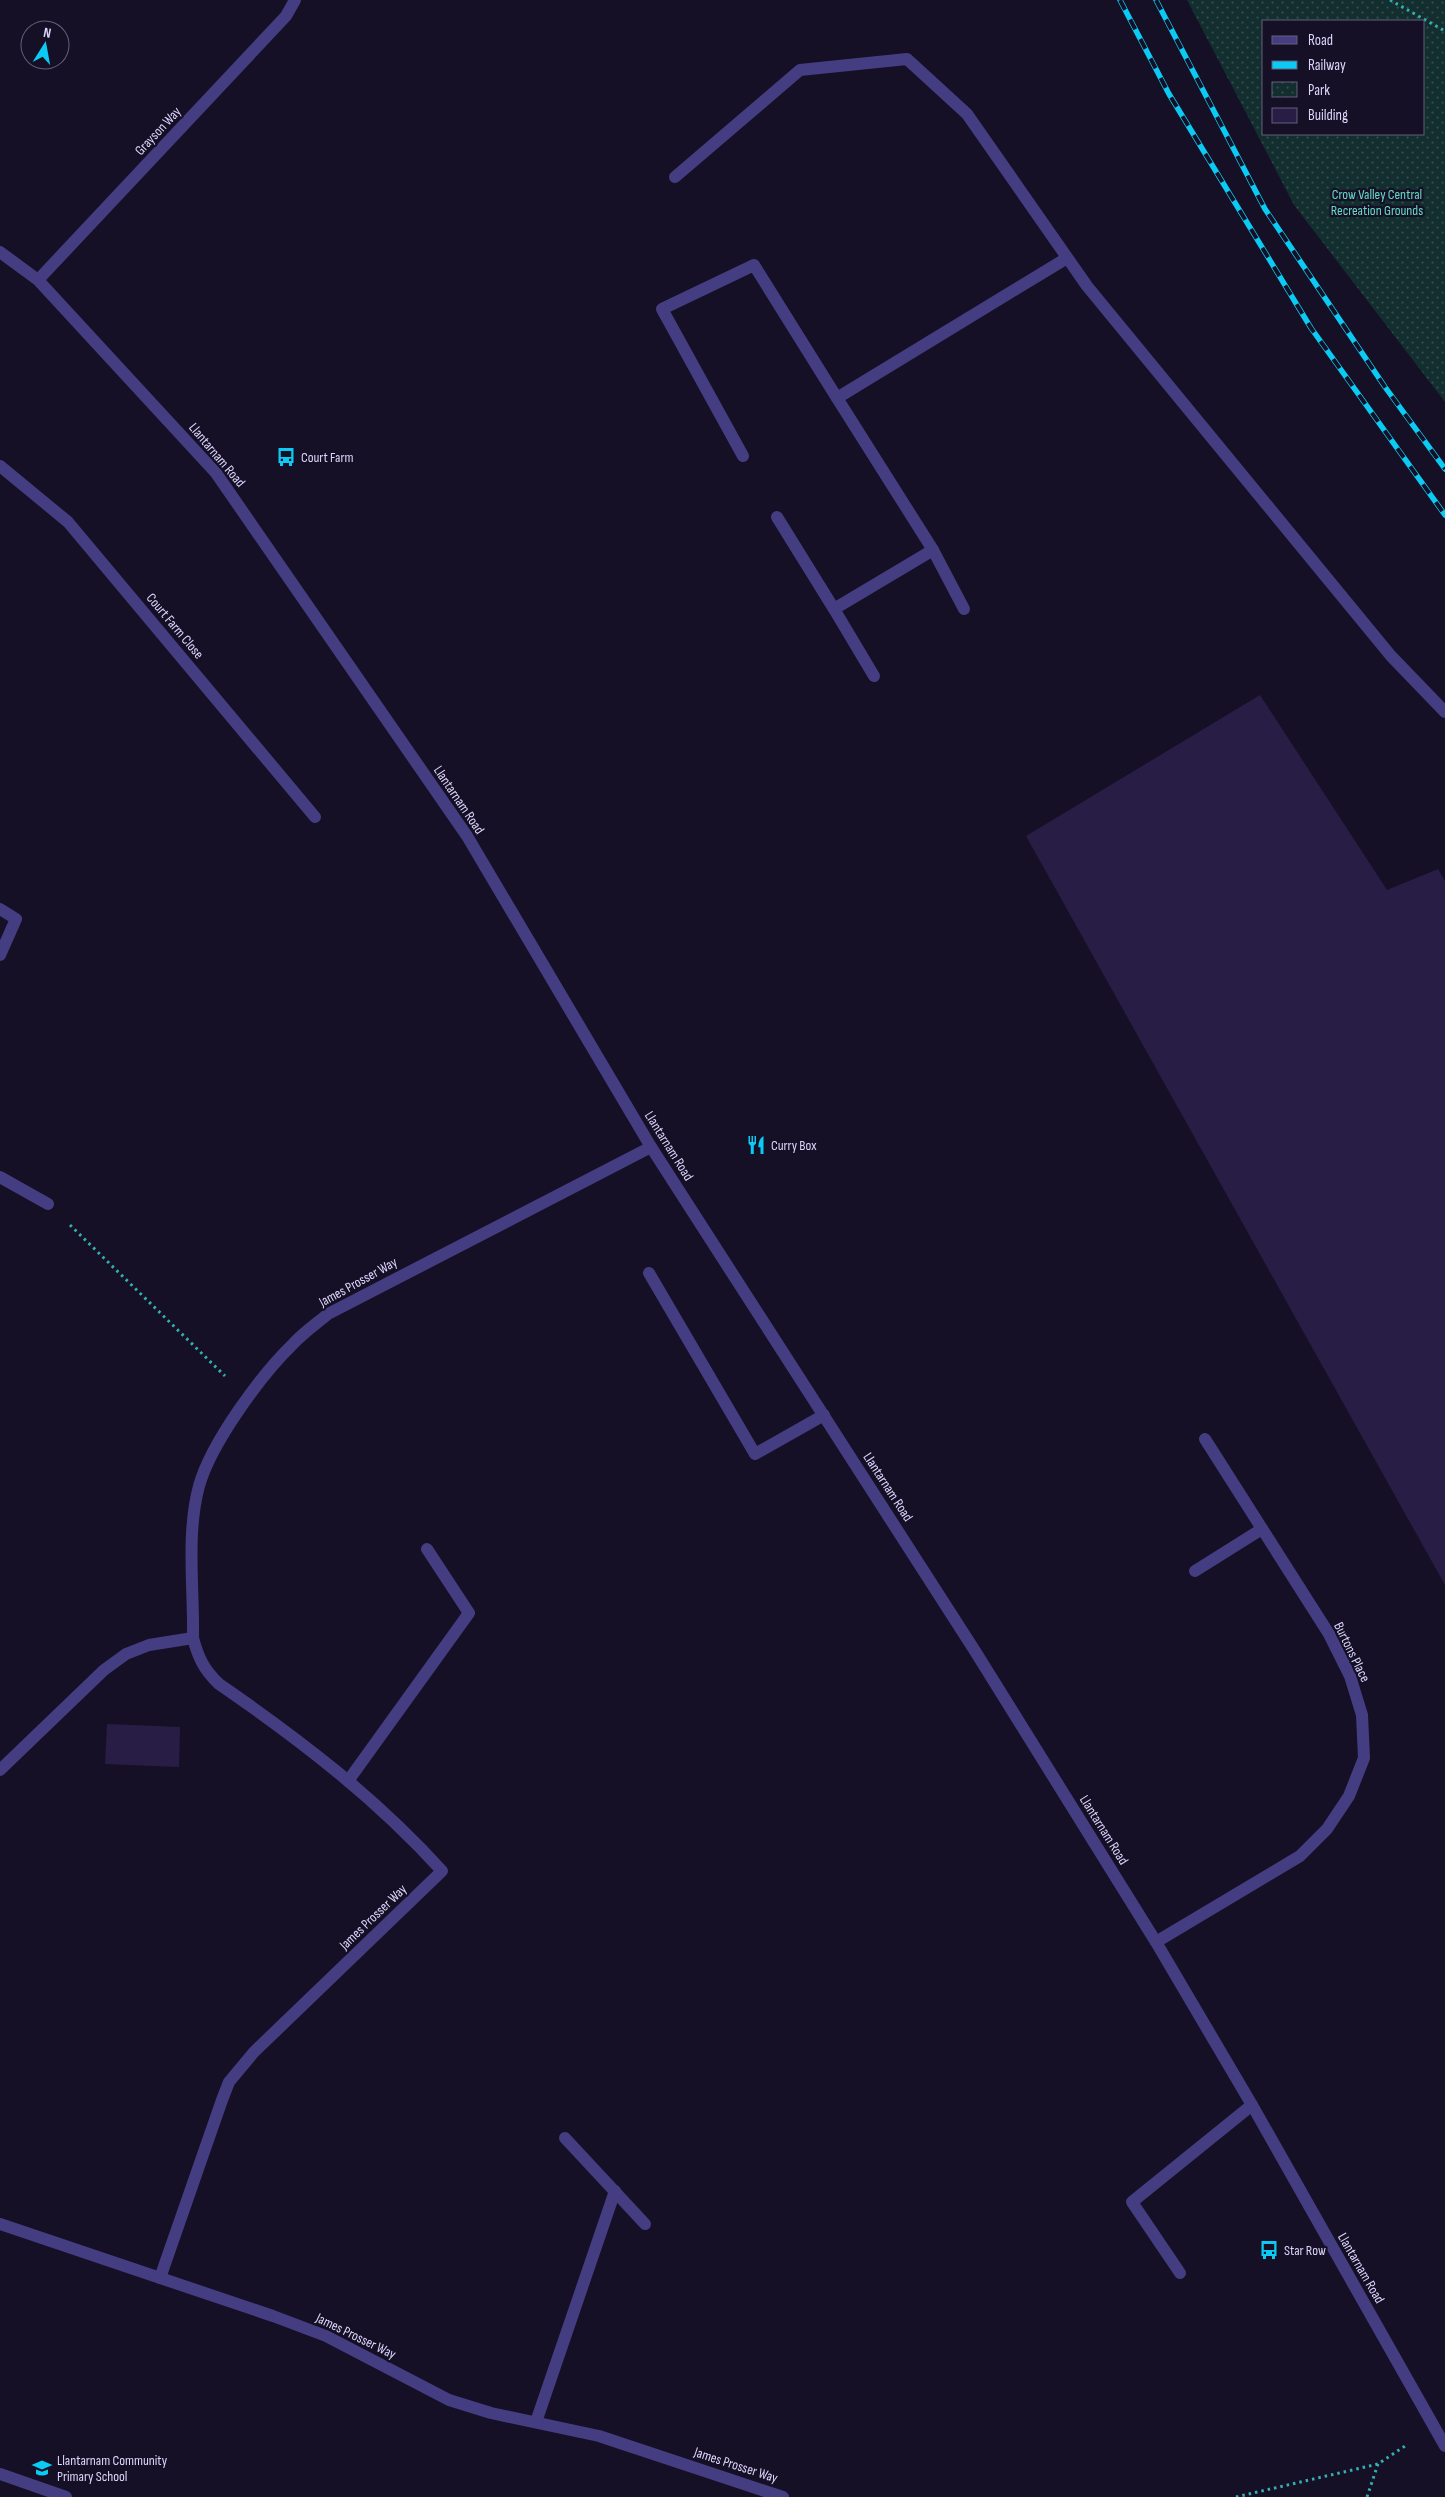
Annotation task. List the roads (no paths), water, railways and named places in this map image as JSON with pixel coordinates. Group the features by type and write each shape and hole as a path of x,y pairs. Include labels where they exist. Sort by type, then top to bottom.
{"street":[{"name":"Grayson Way","path":"38,280 286,16 295,0"},
{"path":"675,177 800,70 907,59 967,114 1087,286 1391,656 1445,712"},
{"name":"Llantarnam Road","path":"0,252 38,280 216,473 467,836 651,1147 975,1651 1156,1942 1252,2105 1445,2446"},
{"path":"837,398 1068,258"},
{"path":"743,456 662,309 754,265 933,550 964,609"},
{"name":"Court Farm Close","path":"0,466 68,522 315,817"},
{"path":"777,517 874,676"},
{"path":"834,610 933,550"},
{"path":"0,909 16,919 0,955"},
{"name":"James Prosser Way","path":"160,2278 230,2082 254,2052 442,1871 404,1830 322,1758 219,1684 206,1672 198,1656 193,1638 193,1532 199,1486 215,1447 248,1398 292,1344 328,1314 651,1147"},
{"path":"0,1178 48,1204"},
{"path":"649,1273 756,1454 824,1416"},
{"name":"Burtons Place","path":"1156,1942 1300,1856 1327,1829 1344,1804 1364,1758 1362,1715 1350,1676 1329,1634 1205,1438"},
{"path":"1195,1570 1262,1529"},
{"path":"348,1781 469,1613 427,1549"},
{"path":"0,1770 104,1670 126,1654 149,1645 193,1638"},
{"path":"1180,2273 1132,2202 1252,2105"},
{"path":"565,2138 645,2224"},
{"path":"536,2422 614,2191"},
{"name":"James Prosser Way","path":"0,2224 273,2316 326,2336 449,2400 491,2413 599,2436 783,2497"},
{"path":"0,2474 66,2497"}],"railway":[{"path":"1120,0 1169,94 1311,328 1445,515"},
{"path":"1156,0 1265,209 1385,387 1445,469"}],"place":[{"name":"Court Farm","path":"286,457"},
{"name":"Curry Box","path":"756,1145"},
{"name":"Star Row","path":"1269,2250"},
{"name":"Llantarnam Community Primary School","path":"42,2468"}],"park label":[{"name":"Crow Valley Central Recreation Grounds","path":"1377,202"}]}
